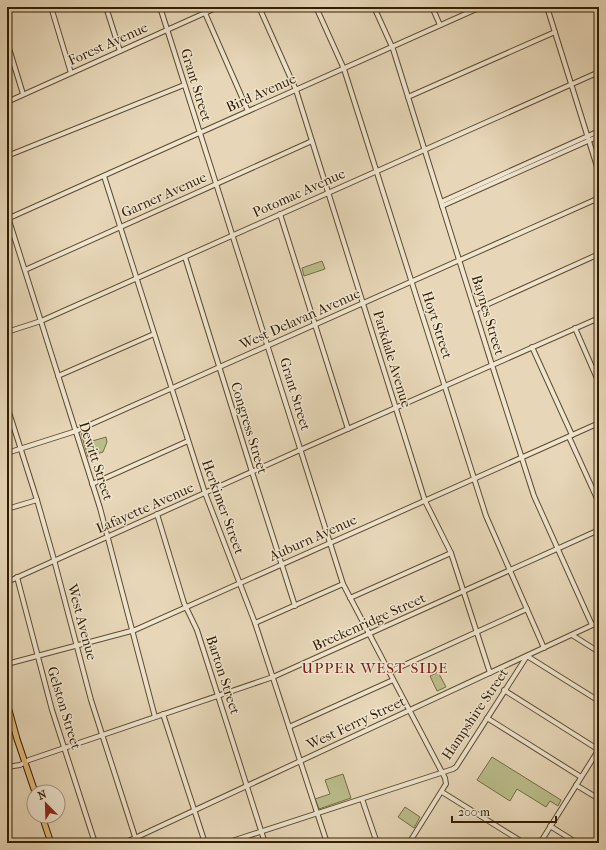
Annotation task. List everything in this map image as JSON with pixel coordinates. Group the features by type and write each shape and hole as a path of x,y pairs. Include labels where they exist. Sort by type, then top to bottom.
{"main road":[{"path":"7,703 32,784"},
{"path":"45,824 51,843"}],"street":[{"path":"50,7 71,73"},
{"path":"106,7 120,51"},
{"name":"Grant Street","path":"160,7 343,584 442,773"},
{"name":"Parkdale Avenue","path":"259,7 296,90 425,500 451,553 490,672"},
{"name":"Hoyt Street","path":"316,7 344,69 486,516 544,648"},
{"name":"Baynes Street","path":"374,7 392,47 534,496 592,625"},
{"path":"432,7 440,25"},
{"name":"Bird Avenue","path":"8,217 104,176 480,7"},
{"path":"547,7 599,173"},
{"name":"Forest Avenue","path":"7,102 215,8"},
{"path":"205,13 248,111"},
{"path":"408,97 555,32"},
{"path":"7,42 23,94"},
{"name":"Potomac Avenue","path":"7,332 41,321 599,72"},
{"path":"7,156 184,85"},
{"path":"441,204 532,164 588,138 599,131"},
{"path":"588,138 599,136"},
{"name":"Garner Avenue","path":"25,270 312,141"},
{"name":"Herkimer Street","path":"104,176 204,493 255,623 327,843"},
{"name":"West Delavan Avenue","path":"7,453 76,431 599,198"},
{"path":"280,214 348,429"},
{"name":"Dewitt Street","path":"8,217 100,508 155,717"},
{"path":"475,310 599,254"},
{"name":"Congress Street","path":"184,257 295,606"},
{"name":"Lafayette Avenue","path":"7,582 300,450 599,318"},
{"path":"575,328 599,383"},
{"path":"58,376 154,334"},
{"path":"532,347 599,503"},
{"name":"West Avenue","path":"7,406 37,500 91,700 136,841"},
{"name":"Auburn Avenue","path":"7,664 132,630 599,423"},
{"path":"92,484 188,441"},
{"path":"7,509 37,500"},
{"name":"Barton Street","path":"157,514 186,607 197,630 265,843"},
{"name":"Breckenridge Street","path":"7,767 20,765 29,760 273,677 599,530"},
{"path":"350,598 451,553"},
{"name":"Gelston Street","path":"17,577 52,710 95,843"},
{"path":"255,623 343,584"},
{"path":"389,672 527,609"},
{"name":"West Ferry Street","path":"123,843 136,841 194,811 599,622"},
{"path":"572,635 599,652"},
{"path":"527,656 599,701"},
{"name":"Hampshire Street","path":"442,792 446,784 442,773 456,767 527,656"},
{"path":"289,727 393,680"},
{"path":"504,690 599,749 540,843"},
{"path":"163,714 205,843"},
{"path":"487,718 581,777"},
{"path":"226,843 442,773"},
{"path":"576,785 599,799"},
{"path":"416,843 410,841 442,792 524,843"},
{"path":"362,799 377,843"},
{"path":"550,826 577,843"}],"green space":[{"path":"322,261 325,269 304,276 302,268"},
{"path":"86,432 89,442 106,437 107,442 103,452 88,457 81,434"},
{"path":"438,672 446,687 437,691 430,676"},
{"path":"492,757 561,800 558,806 550,801 546,807 517,789 510,801 477,780"},
{"path":"343,774 351,798 319,809 315,799 330,794 325,780"},
{"path":"405,807 420,817 414,828 398,817"}],"district":[{"name":"UPPER WEST SIDE","path":"375,668"}]}
